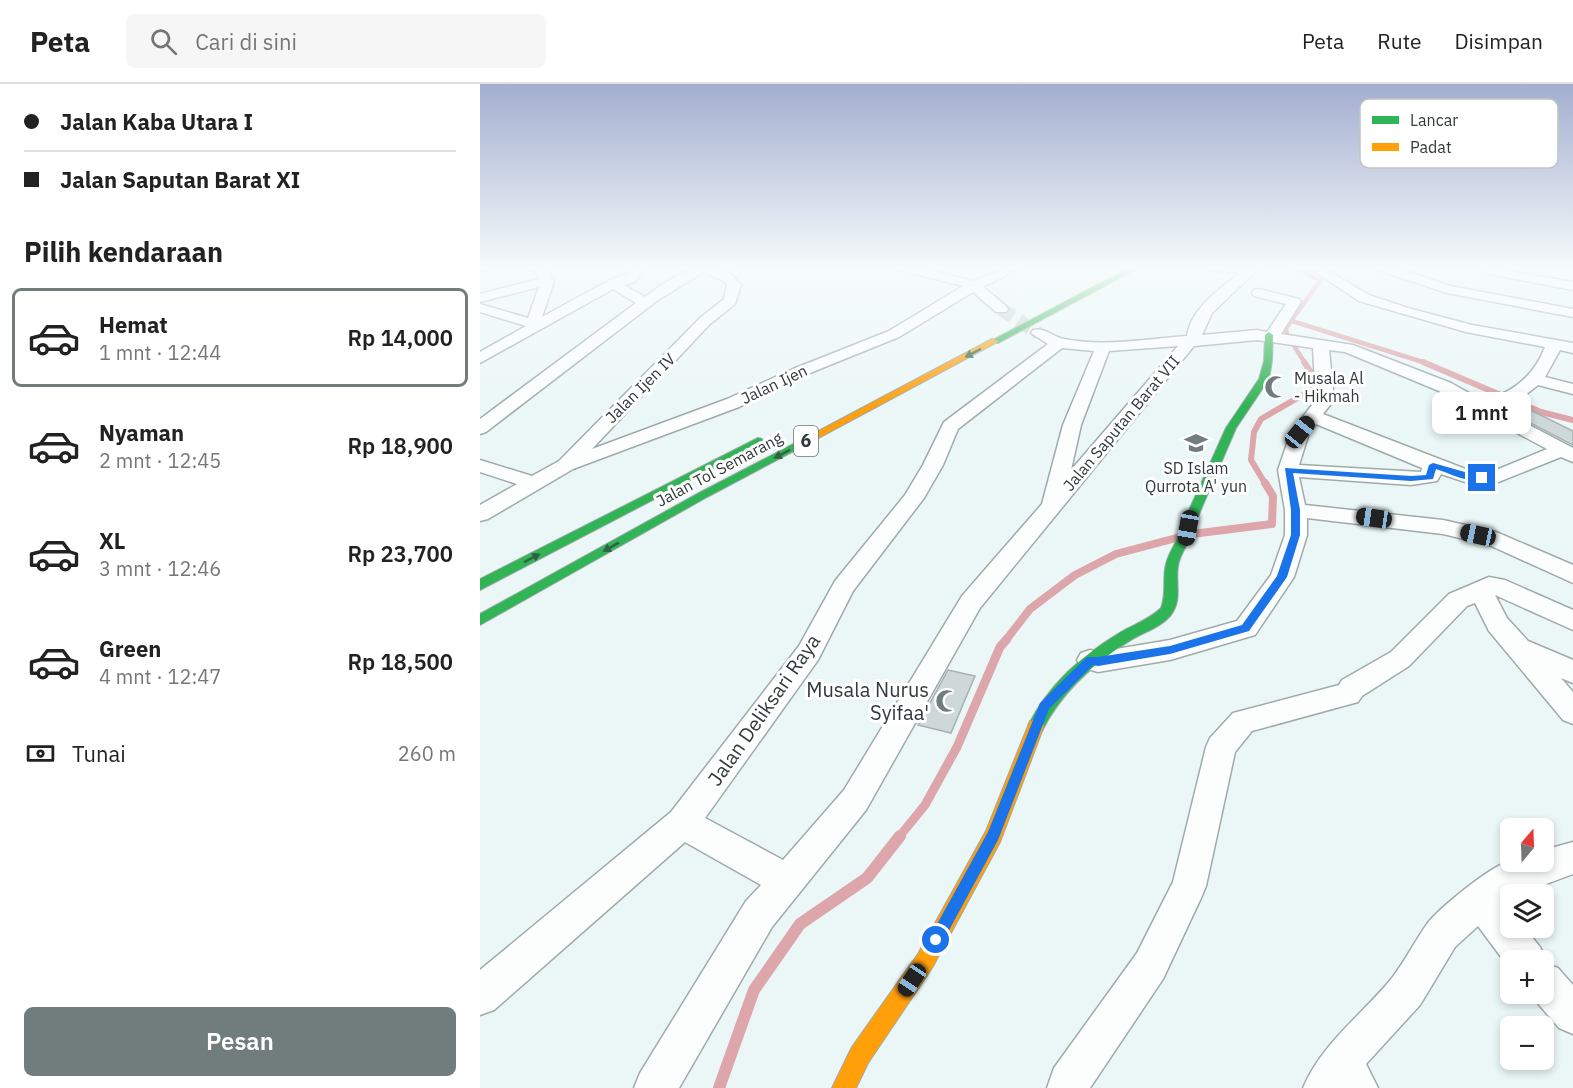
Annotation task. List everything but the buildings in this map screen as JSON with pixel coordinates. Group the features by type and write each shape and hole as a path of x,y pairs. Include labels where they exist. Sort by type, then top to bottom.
{"main road":[{"path":"998,315 1002,314"},
{"name":"Jalan Tol Semarang","path":"480,620 704,495 1047,314"},
{"path":"855,1077 925,961 993,836 1044,707 1096,654 1166,612 1174,590 1171,570 1173,560 1185,543 1188,528 1231,428 1264,379 1273,336"},
{"name":"Jalan Tol Semarang","path":"480,585 775,433"}],"street":[{"path":"499,314 535,325"},
{"path":"535,325 538,314"},
{"path":"480,358 556,314"},
{"path":"480,428 632,314"},
{"name":"Jalan Ijen IV","path":"534,483 566,465 714,314"},
{"name":"Jalan Ijen","path":"566,465 733,404 799,372 894,334 926,314"},
{"name":"Jalan Saputan Barat VII","path":"655,1088 759,914 855,800 971,602 1192,341 1194,333 1206,314"},
{"path":"1273,336 1287,314"},
{"path":"1414,314 1472,329 1573,348"},
{"path":"1103,347 1192,341 1234,335 1273,336 1348,348 1484,406 1568,453"},
{"name":"Jalan Deliksari Raya","path":"480,996 682,823 809,653 843,587 914,498 933,465 950,426 1049,338 1103,347"},
{"path":"1090,660 1098,662 1160,652 1246,628 1282,577 1296,535 1296,510 1288,470 1300,432 1325,400 1320,344"},
{"path":"1484,406 1511,398 1535,379 1554,345"},
{"name":"Jalan Saputan Barat VII","path":"1052,505 1072,425 1103,347"},
{"path":"1535,379 1573,389"},
{"path":"1313,416 1465,476 1491,479 1568,453"},
{"path":"1288,470 1411,479 1430,477 1433,465"},
{"path":"480,466 534,483"},
{"path":"480,514 534,483"},
{"path":"1296,510 1443,527 1496,539 1573,575"},
{"path":"1068,1088 1069,1083 1150,966 1189,886 1221,747 1244,722 1348,693 1400,659 1458,600 1480,592 1482,587 1493,585 1573,621"},
{"path":"1480,592 1498,624 1573,712"},
{"path":"1519,648 1573,672"},
{"path":"682,823 787,881"},
{"path":"1341,1079 1406,991 1442,934 1480,900 1515,876 1573,858"},
{"path":"1480,900 1519,950"},
{"path":"1554,993 1573,1014"}],"waterway":[{"path":"1296,314 1286,328 1287,335 1305,363"},
{"path":"1292,321 1424,362"},
{"path":"1266,485 1251,460 1254,432 1261,419 1315,388 1316,380 1304,362"},
{"path":"1424,362 1541,412 1573,420"},
{"path":"1192,534 1272,524 1273,496 1265,483"},
{"path":"1006,640 1030,609 1075,575 1116,554 1180,537"},
{"path":"899,837 925,805 957,747 1000,647 1007,639"},
{"path":"719,1088 754,990 800,924 867,878 900,836"}],"tunnel":[{"path":"1008,314 1038,333"}],"traffic: fast":[{"path":"995,341 1047,314"},
{"path":"1036,726 1052,698 1075,673 1102,652 1156,620 1167,610 1172,596 1171,567 1173,561 1185,539 1187,528 1231,428 1264,379 1268,361 1269,335"},
{"path":"480,585 758,441"},
{"path":"480,620 703,495 803,442"}],"traffic: slow":[{"path":"803,442 995,341"},
{"path":"844,1088 860,1055 925,961 993,836 1036,726"}],"place":[{"name":"Musala Al - Hikmah","path":"1276,387"},
{"name":"SD Islam Qurrota A' yun","path":"1196,443"},
{"name":"Musala Nurus Syifaa'","path":"947,701"}],"route":[{"path":"936,940 993,836 1044,707 1090,660 1098,662 1170,650 1246,628 1282,577 1296,535 1296,510 1288,470 1411,479 1430,477 1433,465 1465,476 1482,478"}]}
